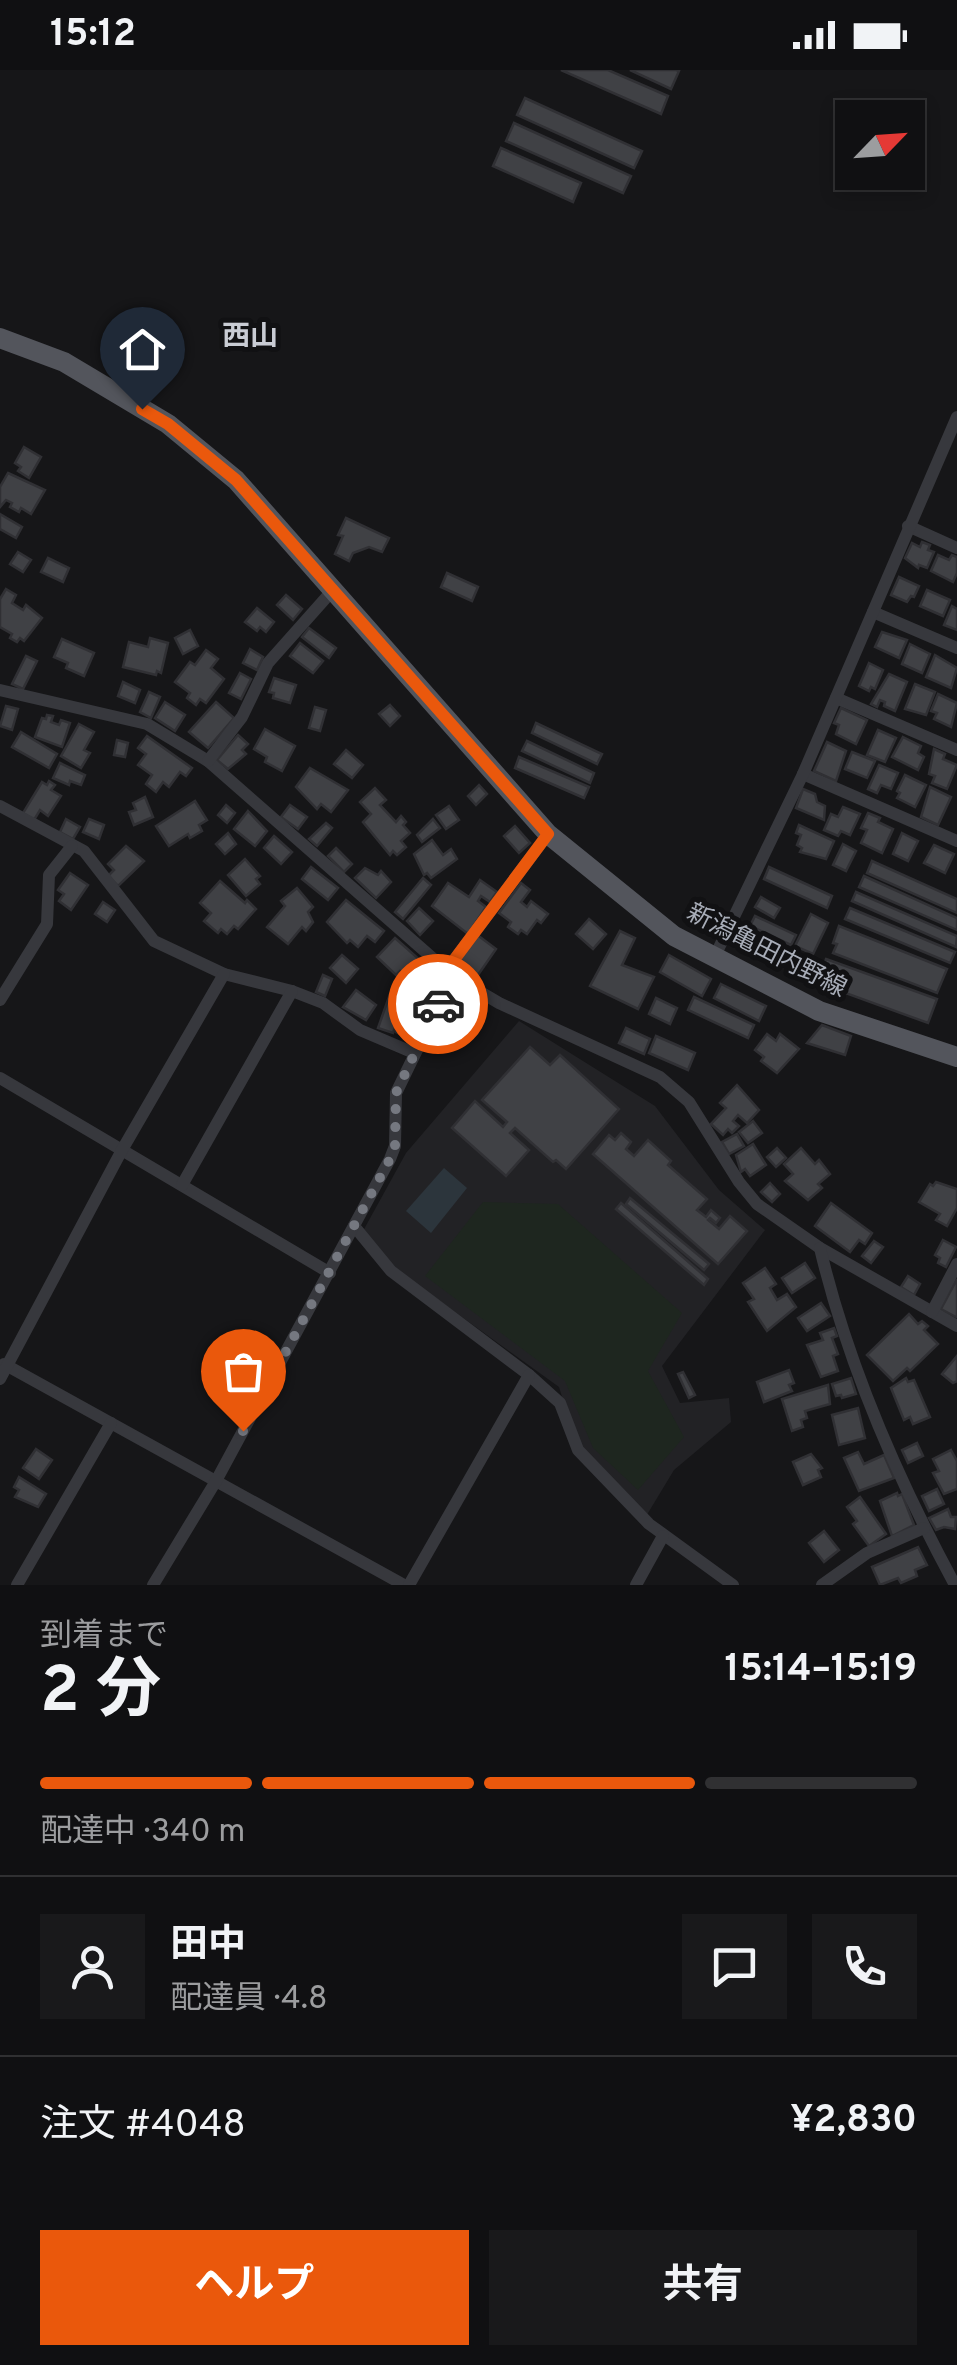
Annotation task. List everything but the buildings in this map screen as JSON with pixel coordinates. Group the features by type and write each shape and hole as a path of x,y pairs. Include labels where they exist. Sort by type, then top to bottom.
{"main road":[{"name":"新潟亀田内野線","path":"0,338 64,362 168,424 236,480 548,834 674,936 819,1011 957,1057"}],"street":[{"path":"714,958 803,774 957,417"},
{"path":"908,526 957,548"},
{"path":"208,761 242,717 268,663 332,591"},
{"path":"873,612 957,648"},
{"path":"0,690 147,724 208,761 453,976 499,1003 660,1077 689,1102 738,1182 757,1204 820,1248 957,1326"},
{"path":"836,698 957,750"},
{"path":"803,774 957,841"},
{"path":"0,806 84,851 154,941 224,974 323,1002 360,1030 414,1053"},
{"path":"154,1585 216,1481 395,1146 396,1093 453,976 451,964 548,834"},
{"path":"0,1000 47,924 49,875 72,846"},
{"path":"224,974 2,1369 112,1423 407,1585 529,1375"},
{"path":"182,1186 292,991"},
{"path":"0,1078 330,1273"},
{"path":"354,1226 392,1271 529,1375 560,1404 578,1450 663,1536 733,1585"},
{"path":"820,1248 832,1298 879,1431 955,1585"},
{"path":"932,1312 957,1264"},
{"path":"17,1585 112,1423"},
{"path":"822,1585 868,1554 924,1528"},
{"path":"636,1585 663,1536"}],"shaded area":[{"path":"519,1021 655,1106 719,1190 765,1230 662,1366 680,1403 729,1398 731,1422 674,1470 645,1518 577,1444 559,1387 383,1260 363,1231 406,1153"},
{"path":"444,1168 467,1188 431,1233 406,1211"},
{"path":"483,1202 558,1204 682,1313 648,1371 684,1437 638,1490 593,1448 565,1381 425,1276"}],"way so far":[{"path":"243,1431 390,1159 395,1146 396,1093 438,1004"}],"district":[{"name":"西山","path":"250,338"}],"route":[{"path":"142,409 168,424 236,480 548,834 451,964 453,976 438,1004"}]}
